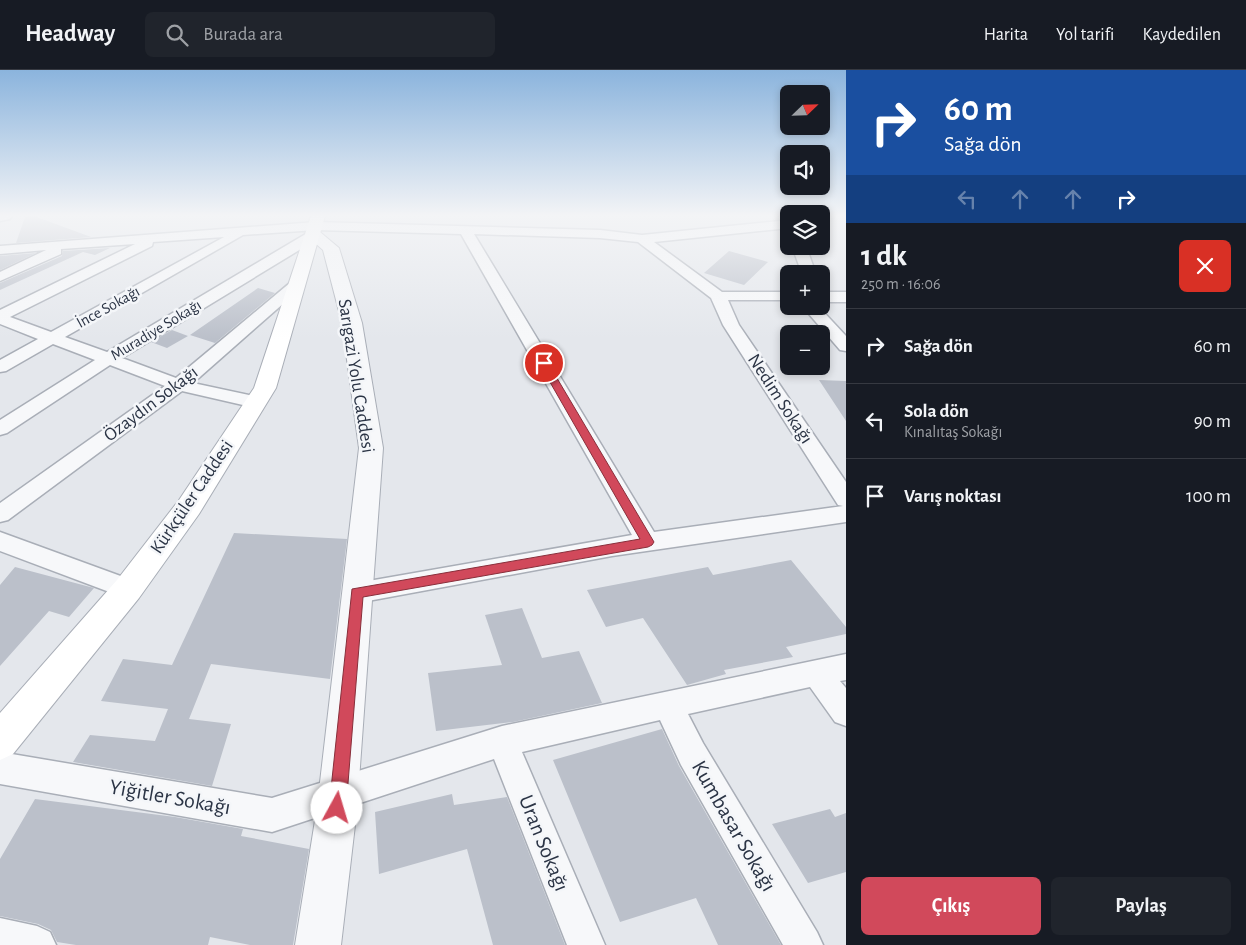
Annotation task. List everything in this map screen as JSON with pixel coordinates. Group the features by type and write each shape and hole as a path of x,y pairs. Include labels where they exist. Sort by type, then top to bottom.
{"main road":[{"name":"Kürkçüler Caddesi","path":"4,730 128,589 189,507 265,388 306,257"}],"street":[{"path":"0,277 43,257"},
{"path":"0,317 120,257"},
{"name":"İnce Sokağı","path":"0,367 198,257"},
{"name":"Muradiye Sokağı","path":"0,429 268,257"},
{"name":"Sarıgazi Yolu Caddesi","path":"318,945 338,795 371,448 352,323 333,257"},
{"path":"481,257 648,542"},
{"path":"666,257 718,296 780,296"},
{"name":"Özaydın Sokağı","path":"0,514 179,385 296,285"},
{"name":"Nedim Sokağı","path":"718,296 731,325 846,499"},
{"path":"830,297 846,298"},
{"path":"817,315 846,346"},
{"path":"0,317 179,385 256,402"},
{"path":"357,593 648,542 846,514"},
{"path":"0,541 128,589"},
{"name":"Yiğitler Sokağı","path":"0,768 272,815 502,741 846,667"},
{"path":"816,672 846,712"},
{"name":"Kumbasar Sokağı","path":"668,704 692,754 804,945"},
{"name":"Uran Sokağı","path":"502,741 586,945"},
{"path":"0,937 37,945"}],"building":[{"path":"0,257 28,257 0,270"},
{"path":"60,257 72,257 0,290 0,283"},
{"path":"722,257 750,257 768,262 744,285 704,273"},
{"path":"258,288 275,293 215,343 190,335"},
{"path":"172,330 188,336 167,348 151,342"},
{"path":"819,380 846,381 846,421"},
{"path":"234,533 347,539 330,679 211,664 189,719 231,724 212,786 73,762 90,735 155,741 168,709 101,701 123,659 172,665"},
{"path":"791,560 846,627 846,634 786,647 793,657 724,670 726,674 687,685 643,618 606,627 587,590 708,567 713,575"},
{"path":"15,567 94,588 69,617 49,611 0,666 0,585"},
{"path":"522,608 542,658 579,651 602,703 513,722 436,731 428,673 502,665 485,615"},
{"path":"662,729 679,766 781,945 718,945 696,898 620,922 553,760"},
{"path":"452,794 454,805 507,797 565,945 493,945 467,849 379,874 375,812"},
{"path":"35,799 175,817 243,829 241,836 309,849 293,945 250,945 210,937 208,945 76,945 57,942 51,930 38,924 0,916 0,859"},
{"path":"830,809 835,817 846,813 846,872 808,883 772,824"}],"route":[{"path":"337,808 357,593 648,542 544,363"}]}
